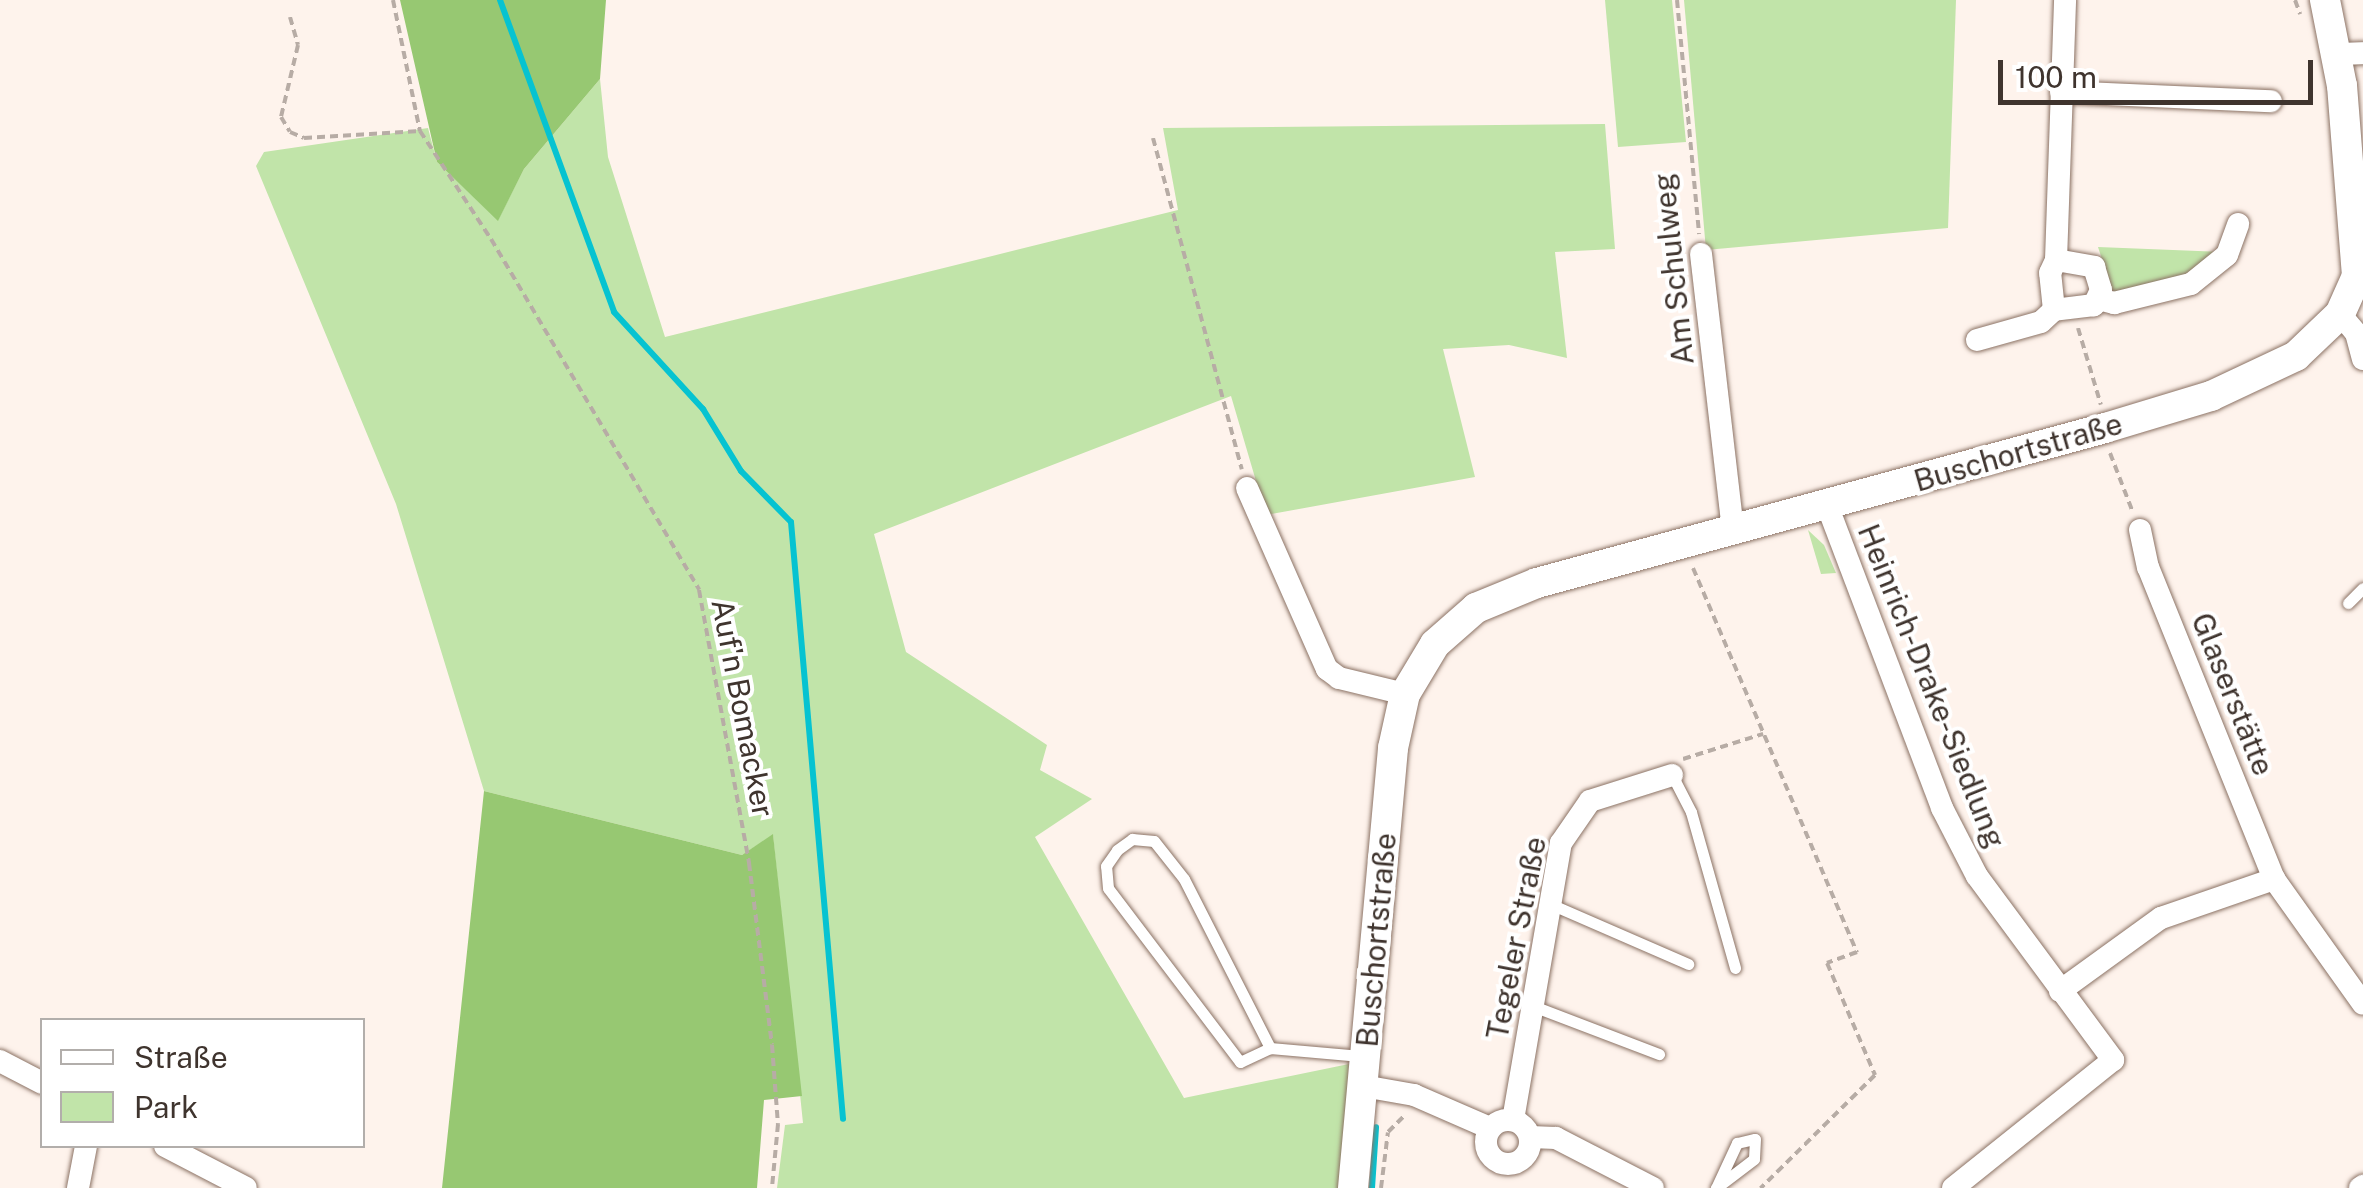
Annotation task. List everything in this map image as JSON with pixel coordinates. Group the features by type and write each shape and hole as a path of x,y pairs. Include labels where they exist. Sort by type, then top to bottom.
{"main road":[{"name":"Buschortstraße","path":"1353,1188 1393,748 1405,694 1435,644 1489,602 2212,396 2274,369 2352,315 2358,247 2350,54 2325,0"}],"street":[{"path":"2063,309 2050,272 2056,260 2065,0"},
{"path":"2061,92 2271,102"},
{"path":"1977,340 2041,322 2063,309 2099,299 2114,302 2191,284 2227,255 2238,224"},
{"name":"Am Schulweg","path":"1700,254 1733,531"},
{"path":"2056,260 2089,261 2099,299"},
{"path":"2352,315 2363,359"},
{"path":"1247,488 1260,532 1328,670 1338,678 1405,694"},
{"name":"Heinrich-Drake-Siedlung","path":"1827,505 1942,808 1997,908 2113,1060 1953,1188"},
{"name":"Glaserstätte","path":"2140,530 2148,567 2274,879 2363,1004"},
{"name":"Tegeler Straße","path":"1514,1120 1561,843 1579,812 1600,795 1672,775"},
{"path":"2060,991 2161,918 2274,879"},
{"path":"0,1061 40,1082"},
{"path":"1364,1071 1490,1128 1514,1120 1530,1137 1556,1138 1653,1188"},
{"path":"1490,1128 1492,1157 1512,1164"},
{"path":"1512,1164 1527,1154 1530,1137"},
{"path":"78,1188 86,1148"},
{"path":"169,1148 246,1188"},
{"path":"1510,1188 1512,1164"}],"lane":[{"path":"2348,604 2363,588"},
{"path":"1672,775 1691,812 1735,968"},
{"path":"1270,1048 1184,879 1154,842 1132,839 1117,850 1106,866 1108,888 1240,1062 1270,1048 1364,1071"},
{"path":"1548,903 1688,964"},
{"path":"1532,1006 1660,1054"}],"path":[{"path":"290,17 298,45 281,117 290,132 304,138 420,132 393,0"},
{"name":"Am Schulweg","path":"1678,0 1700,254"},
{"name":"Auf'n Bomacker","path":"420,132 491,239 699,590 743,826 772,1045 778,1124 772,1188"},
{"path":"1153,138 1247,488"},
{"path":"2063,309 2140,530"},
{"path":"1683,544 1858,952 1827,963 1876,1075 1761,1188"},
{"path":"1672,775 1684,757 1763,734"},
{"path":"1381,1188 1388,1132 1408,1115 1414,1095"}],"green space":[{"path":"400,0 606,0 600,79 524,169 498,221 437,162"},
{"path":"1605,0 1672,0 1686,142 1618,147"},
{"path":"1684,0 1956,0 1948,228 1706,250"},
{"path":"600,79 608,157 665,337 1178,210 1163,128 1605,124 1615,249 1555,252 1567,358 1509,345 1443,349 1475,477 1266,515 1231,396 874,534 906,652 1047,745 1040,770 1092,799 1035,837 1184,1098 1349,1064 1340,1188 777,1188 785,1125 803,1123 773,835 742,855 484,791 396,504 256,166 264,152 428,128 437,162 498,220 524,169"},
{"path":"2098,247 2223,252 2206,268 2114,296"},
{"path":"1808,530 1824,545 1836,573 1821,574"},
{"path":"484,791 742,855 773,834 802,1096 764,1100 757,1188 442,1188"}],"waterway":[{"path":"500,0 614,312 703,409 741,471 791,522 843,1119"},
{"path":"1372,1188 1376,1127"}]}
